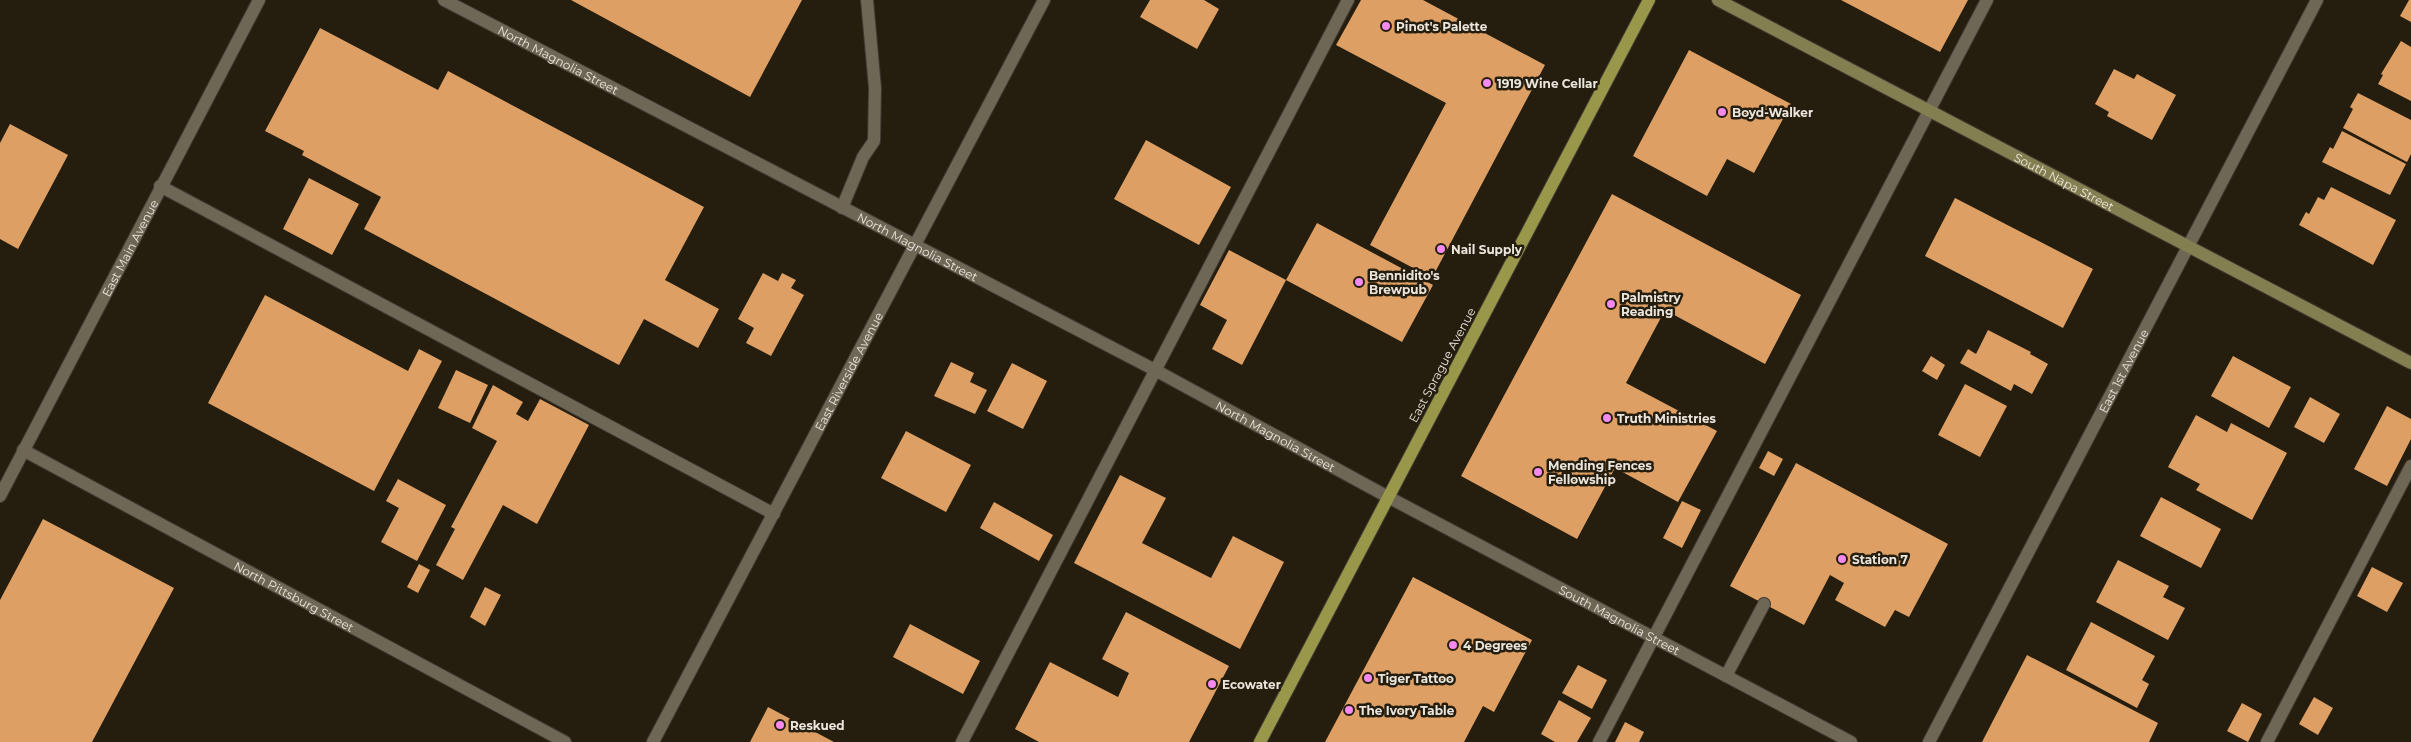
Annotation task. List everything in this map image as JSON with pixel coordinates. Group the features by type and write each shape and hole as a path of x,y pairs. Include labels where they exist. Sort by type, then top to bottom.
{"main road":[{"name":"East Sprague Avenue","path":"1260,742 1649,0"}],"street":[{"name":"East Main Avenue","path":"0,496 22,450 259,0"},
{"name":"North Magnolia Street","path":"444,0 1155,370 1388,497"},
{"path":"842,208 863,157 874,141 875,88 867,0"},
{"name":"East Riverside Avenue","path":"653,742 1044,0"},
{"path":"962,742 1348,0"},
{"name":"South Napa Street","path":"1718,0 2411,363"},
{"path":"1599,742 1987,0"},
{"name":"East 1st Avenue","path":"1929,742 2317,0"},
{"path":"160,186 774,514"},
{"name":"North Pittsburg Street","path":"22,450 564,742"},
{"path":"2267,742 2411,466"},
{"name":"South Magnolia Street","path":"1388,497 1850,742"},
{"path":"1726,676 1764,604"}],"building":[{"path":"571,0 802,0 750,97"},
{"path":"1150,0 1204,0 1219,9 1197,49 1140,17"},
{"path":"1361,0 1423,0 1545,65 1432,278 1370,245 1446,103 1336,45"},
{"path":"1841,0 1968,0 1940,52"},
{"path":"2409,0 2411,0 2411,22 2400,16"},
{"path":"320,28 438,90 448,71 704,207 665,280 719,309 698,348 644,319 619,365 364,229 381,197 302,155 304,151 265,131"},
{"path":"2401,41 2411,47 2411,101 2378,84 2383,75 2381,74"},
{"name":"Boyd-Walker","path":"1689,50 1791,104 1754,173 1727,159 1707,196 1633,156"},
{"path":"2114,69 2134,79 2137,74 2176,95 2152,140 2107,116 2109,112 2095,104"},
{"path":"2358,93 2411,120 2411,154 2407,162 2343,128 2353,109 2350,107"},
{"path":"10,124 68,155 18,249 0,239 0,143"},
{"path":"2342,131 2406,164 2390,195 2322,162 2330,147 2333,149"},
{"path":"1146,140 1231,187 1199,245 1114,199"},
{"path":"309,178 359,204 332,255 283,229"},
{"path":"2331,187 2396,220 2373,265 2299,225 2306,212 2309,214 2318,197 2324,200"},
{"path":"1612,194 1801,295 1765,364 1665,310 1626,383 1717,431 1678,502 1615,468 1577,539 1461,476"},
{"path":"1955,198 2093,269 2063,328 1925,256"},
{"name":"Bennidito's Brewpub","path":"1317,223 1433,285 1402,342 1286,280"},
{"path":"1229,250 1286,280 1242,365 1212,349 1227,320 1200,305"},
{"path":"763,273 778,281 782,273 796,280 791,288 804,295 771,356 746,343 754,328 738,319"},
{"path":"265,295 408,371 419,349 442,361 374,491 208,403"},
{"path":"1988,330 2031,352 2030,354 2048,364 2032,394 2014,384 2011,391 1960,363 1968,349 1976,354"},
{"path":"1931,356 1945,365 1937,380 1922,371"},
{"path":"2233,356 2291,387 2269,428 2211,396"},
{"path":"951,362 974,373 970,382 987,390 975,414 934,396"},
{"path":"1012,363 1047,381 1023,429 987,411"},
{"path":"456,370 488,385 470,423 438,408"},
{"path":"1965,384 2007,406 1980,457 1938,435"},
{"path":"493,385 523,402 516,414 528,421 540,399 589,425 537,524 503,505 463,580 436,565 455,529 451,527 497,441 472,428"},
{"path":"2310,397 2340,414 2324,443 2294,427"},
{"path":"2387,406 2411,419 2411,439 2387,486 2354,469"},
{"path":"2196,415 2227,432 2231,423 2287,453 2252,520 2196,490 2200,484 2168,467"},
{"path":"906,431 971,465 946,512 881,478"},
{"path":"1768,451 1783,459 1774,476 1759,468"},
{"name":"Station 7","path":"1796,463 1948,544 1909,617 1895,610 1885,627 1835,600 1844,583 1830,575 1804,625 1730,586"},
{"path":"1120,475 1166,498 1142,543 1211,578 1233,536 1284,562 1240,649 1074,563"},
{"path":"398,479 446,505 417,561 381,542 399,508 386,501"},
{"path":"2161,497 2221,529 2201,568 2140,536"},
{"path":"1682,501 1701,510 1682,548 1663,538"},
{"path":"994,502 1053,535 1039,561 980,528"},
{"path":"43,519 174,588 92,742 0,742 0,600"},
{"path":"2118,560 2169,586 2163,597 2185,608 2168,640 2096,602"},
{"path":"419,564 430,570 418,593 407,587"},
{"path":"2372,567 2403,583 2387,612 2357,596"},
{"path":"1413,577 1532,640 1494,712 1483,706 1464,742 1325,742"},
{"path":"485,587 501,595 485,626 470,617"},
{"path":"1126,612 1229,666 1189,742 1039,742 1015,729 1050,662 1118,697 1129,673 1102,659"},
{"path":"2091,622 2155,656 2142,680 2149,684 2137,708 2066,670"},
{"path":"910,624 980,661 963,694 893,657"},
{"path":"2027,655 2158,723 2149,742 1982,742"},
{"path":"1578,665 1607,680 1592,709 1562,693"},
{"path":"2314,697 2333,708 2318,735 2299,724"},
{"path":"1559,700 1591,718 1577,742 1555,742 1541,734"},
{"path":"2242,703 2262,714 2248,742 2227,731"},
{"name":"Reskued","path":"768,707 834,742 750,742"},
{"path":"1625,722 1644,732 1639,742 1615,742"}],"place":[{"name":"Pinot's Palette","path":"1386,26"},
{"name":"1919 Wine Cellar","path":"1487,83"},
{"name":"Boyd-Walker","path":"1722,112"},
{"name":"Nail Supply","path":"1441,249"},
{"name":"Bennidito's Brewpub","path":"1359,282"},
{"name":"Palmistry Reading","path":"1611,304"},
{"name":"Truth Ministries","path":"1607,418"},
{"name":"Mending Fences Fellowship","path":"1538,472"},
{"name":"Station 7","path":"1842,559"},
{"name":"4 Degrees","path":"1453,645"},
{"name":"Tiger Tattoo","path":"1368,678"},
{"name":"Ecowater","path":"1212,684"},
{"name":"The Ivory Table","path":"1349,710"},
{"name":"Reskued","path":"780,725"}]}
